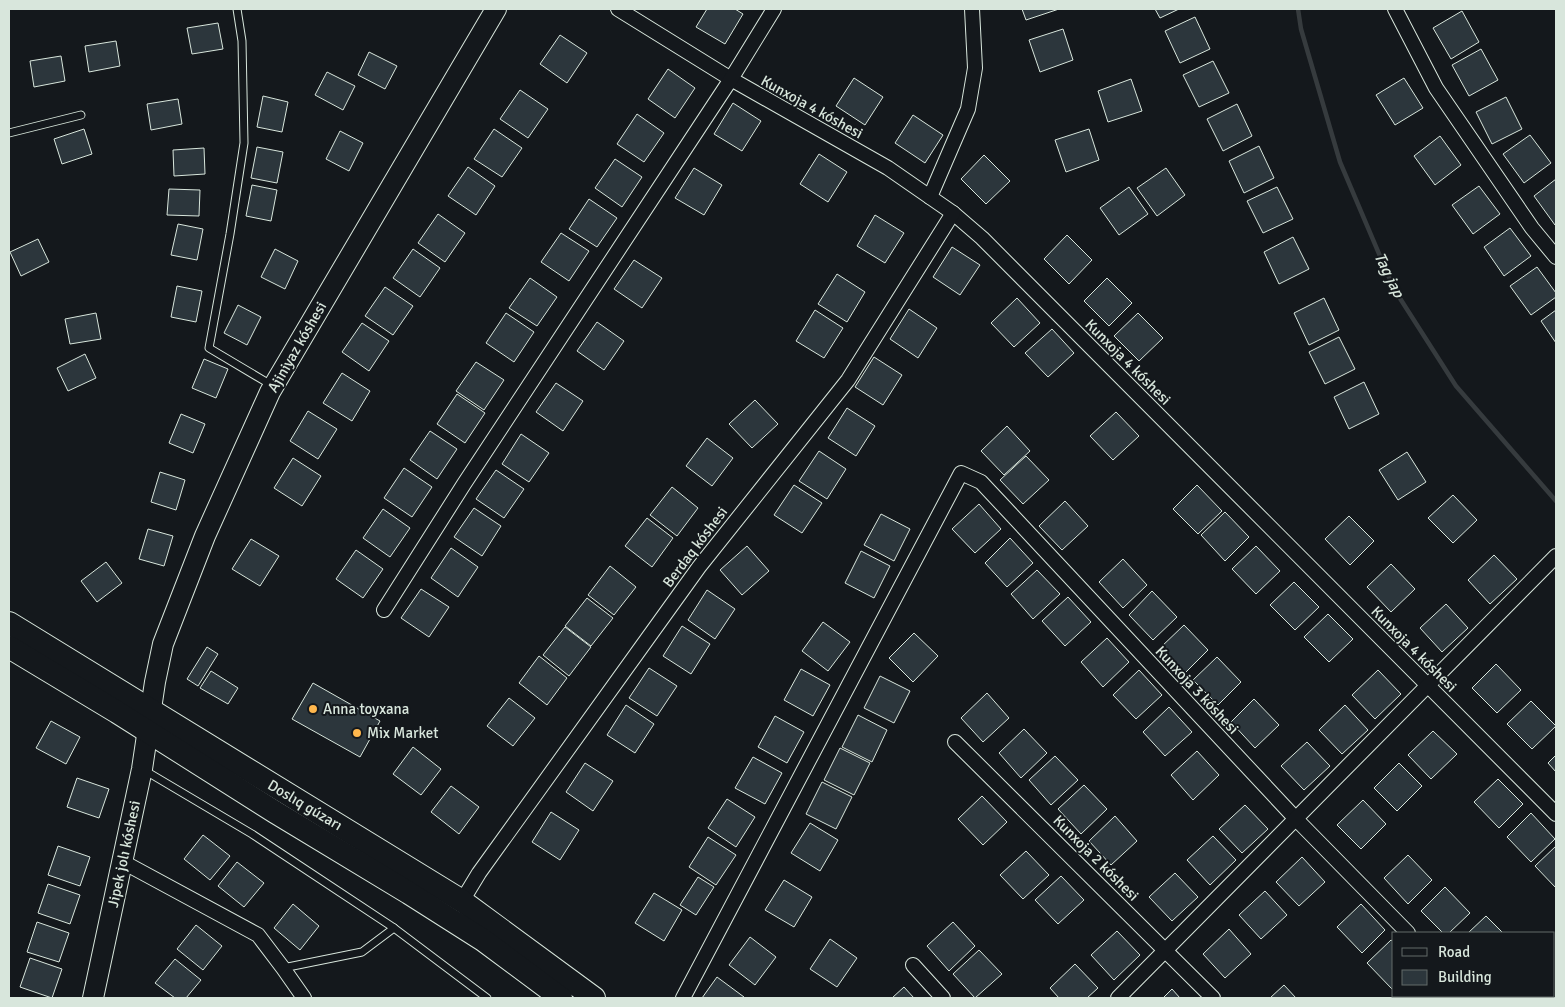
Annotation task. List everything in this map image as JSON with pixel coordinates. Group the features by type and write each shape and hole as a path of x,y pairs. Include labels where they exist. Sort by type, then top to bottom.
{"main road":[{"name":"Doslıq gúzarı","path":"9,622 462,901 594,998"},
{"name":"Doslıq gúzarı","path":"9,647 418,898 483,940 561,998"}],"street":[{"name":"Ajiniyaz kóshesi","path":"152,710 155,682 163,644 205,536 273,386 496,9"},
{"name":"Kunxoja 4 kóshesi","path":"618,9 731,80 888,168 953,214 982,238 1556,814"},
{"path":"384,610 469,475 731,80 774,9"},
{"path":"930,197 968,109 975,68 972,9"},
{"path":"1395,9 1436,88 1532,228 1556,257"},
{"name":"Berdaq kóshesi","path":"462,901 479,872 699,567 848,380 953,214"},
{"name":"Kunxoja 3 kóshesi","path":"683,998 961,473 980,482 1296,819 1407,932"},
{"path":"1118,998 1556,556"},
{"name":"Jipek jolı kóshesi","path":"93,998 123,862 152,710"},
{"name":"Kunxoja 2 kóshesi","path":"955,742 1213,998"},
{"path":"123,862 258,935 284,968 304,998"},
{"path":"913,965 943,998"}],"lane":[{"path":"237,9 242,41 244,143 230,234 209,348 273,386"},
{"path":"9,134 81,115"},
{"path":"142,769 252,834 394,928 487,998"},
{"path":"284,968 362,952 394,928"}],"building":[{"path":"707,9 735,9 743,14 725,44 696,27"},
{"path":"1022,9 1059,9 1026,20"},
{"path":"1155,9 1179,9 1160,18"},
{"path":"1462,11 1479,42 1451,59 1433,28"},
{"path":"1195,17 1210,49 1180,63 1165,31"},
{"path":"218,23 223,49 192,54 187,28"},
{"path":"1063,29 1073,60 1040,72 1029,40"},
{"path":"560,35 587,53 567,83 540,64"},
{"path":"116,41 120,66 89,72 85,46"},
{"path":"1481,49 1498,80 1469,96 1452,65"},
{"path":"369,52 397,66 385,89 358,75"},
{"path":"61,56 65,81 34,87 30,61"},
{"path":"1213,61 1229,93 1199,107 1183,75"},
{"path":"668,69 695,88 675,118 648,99"},
{"path":"327,72 355,86 343,110 315,95"},
{"path":"854,78 883,97 865,125 836,106"},
{"path":"1404,78 1423,108 1395,125 1376,95"},
{"path":"1131,79 1142,111 1108,122 1098,91"},
{"path":"520,90 548,109 528,138 500,119"},
{"path":"263,96 288,102 282,132 257,127"},
{"path":"1506,97 1522,129 1492,144 1476,112"},
{"path":"178,99 182,124 151,130 147,104"},
{"path":"733,103 761,121 742,151 714,134"},
{"path":"1237,104 1252,136 1223,151 1207,119"},
{"path":"637,114 664,133 644,162 617,144"},
{"path":"913,115 943,135 925,163 895,143"},
{"path":"84,129 92,154 62,164 54,139"},
{"path":"494,129 522,148 502,177 474,159"},
{"path":"1089,129 1099,160 1066,172 1055,140"},
{"path":"340,131 363,143 349,171 326,159"},
{"path":"1530,135 1551,163 1524,183 1503,154"},
{"path":"1440,136 1461,165 1435,185 1414,156"},
{"path":"1259,146 1274,178 1244,193 1229,161"},
{"path":"257,147 283,152 277,183 251,178"},
{"path":"204,148 205,174 174,176 173,150"},
{"path":"819,154 847,172 828,202 800,184"},
{"path":"984,155 1010,181 986,204 961,179"},
{"path":"615,159 642,177 622,207 595,188"},
{"path":"468,167 495,186 476,215 448,196"},
{"path":"694,168 722,185 704,215 675,198"},
{"path":"1166,168 1185,195 1157,216 1137,188"},
{"path":"1556,179 1556,223 1555,225 1534,196"},
{"path":"252,185 277,190 271,221 246,216"},
{"path":"1479,186 1500,214 1473,234 1452,205"},
{"path":"1129,187 1148,214 1119,235 1100,208"},
{"path":"1277,187 1293,219 1263,233 1247,201"},
{"path":"169,189 200,190 199,216 167,215"},
{"path":"589,199 617,218 597,247 569,229"},
{"path":"438,214 465,233 445,262 418,243"},
{"path":"875,215 904,233 885,263 857,246"},
{"path":"178,224 203,229 197,260 171,255"},
{"path":"1510,228 1531,256 1504,276 1484,247"},
{"path":"561,233 589,251 569,281 541,262"},
{"path":"1067,235 1092,260 1069,284 1044,259"},
{"path":"1293,237 1309,269 1279,284 1264,252"},
{"path":"38,239 49,262 21,276 10,252"},
{"path":"952,247 980,265 960,295 933,277"},
{"path":"275,249 298,261 285,289 261,277"},
{"path":"413,249 440,268 420,297 393,278"},
{"path":"634,260 662,278 642,308 614,289"},
{"path":"1537,267 1556,293 1556,297 1531,315 1510,286"},
{"path":"837,274 865,292 847,322 818,304"},
{"path":"530,278 557,297 537,326 509,308"},
{"path":"1107,278 1132,303 1109,326 1084,301"},
{"path":"177,286 202,291 196,322 171,317"},
{"path":"385,287 413,306 393,335 365,316"},
{"path":"1017,298 1040,323 1014,347 991,323"},
{"path":"1324,298 1339,330 1309,345 1294,313"},
{"path":"238,305 261,317 247,345 224,333"},
{"path":"909,309 937,328 918,358 890,339"},
{"path":"815,310 843,328 824,358 796,341"},
{"path":"1556,310 1556,343 1541,321"},
{"path":"96,313 101,339 70,344 65,319"},
{"path":"506,313 534,332 514,362 486,343"},
{"path":"1138,313 1163,338 1139,361 1114,336"},
{"path":"597,322 624,341 604,370 577,351"},
{"path":"362,323 389,341 369,371 342,352"},
{"path":"1052,329 1074,353 1048,377 1025,353"},
{"path":"1339,337 1355,369 1325,384 1309,352"},
{"path":"85,354 96,378 68,391 57,368"},
{"path":"874,357 902,375 883,405 855,387"},
{"path":"204,359 228,369 216,398 192,388"},
{"path":"476,362 504,380 484,410 456,391"},
{"path":"342,373 370,391 352,421 323,403"},
{"path":"1364,382 1379,414 1349,429 1334,397"},
{"path":"556,383 583,401 563,431 536,412"},
{"path":"457,394 485,413 465,443 437,424"},
{"path":"755,400 778,424 752,448 729,424"},
{"path":"847,408 875,426 856,456 828,438"},
{"path":"308,411 337,429 318,459 290,441"},
{"path":"1116,412 1139,436 1113,460 1090,436"},
{"path":"181,414 205,424 193,453 169,443"},
{"path":"1007,426 1030,451 1004,475 981,451"},
{"path":"430,431 457,449 437,479 410,460"},
{"path":"521,434 549,453 529,482 502,464"},
{"path":"707,438 733,458 712,486 686,466"},
{"path":"819,451 846,469 827,499 799,481"},
{"path":"1407,452 1426,482 1398,500 1379,470"},
{"path":"1026,456 1049,480 1023,504 1000,480"},
{"path":"293,458 321,476 302,506 274,488"},
{"path":"404,468 432,487 412,517 384,498"},
{"path":"496,470 524,489 504,518 476,499"},
{"path":"160,472 185,480 176,510 151,502"},
{"path":"794,485 822,503 802,533 774,515"},
{"path":"1197,485 1222,511 1198,534 1173,509"},
{"path":"672,487 698,508 677,536 650,515"},
{"path":"1453,495 1477,520 1453,543 1428,518"},
{"path":"1065,501 1088,526 1062,550 1039,526"},
{"path":"979,504 1001,529 975,553 952,529"},
{"path":"474,508 501,526 482,556 454,537"},
{"path":"383,509 410,528 390,557 363,538"},
{"path":"1225,512 1249,537 1225,561 1201,535"},
{"path":"881,514 910,529 894,561 864,545"},
{"path":"1349,516 1374,541 1350,565 1325,539"},
{"path":"647,518 673,538 652,567 625,546"},
{"path":"148,529 173,536 164,566 139,559"},
{"path":"1010,538 1033,563 1007,587 985,563"},
{"path":"251,539 279,556 260,586 232,569"},
{"path":"747,546 769,571 742,595 720,570"},
{"path":"1256,546 1280,571 1256,594 1232,569"},
{"path":"451,548 478,567 458,597 431,578"},
{"path":"356,550 383,569 363,598 336,579"},
{"path":"861,551 890,566 874,598 845,583"},
{"path":"1494,555 1517,579 1490,604 1468,580"},
{"path":"1123,559 1147,585 1123,608 1099,582"},
{"path":"106,562 122,583 97,602 81,581"},
{"path":"1391,564 1415,589 1391,612 1367,587"},
{"path":"610,566 636,587 614,615 588,595"},
{"path":"1037,570 1060,594 1033,619 1011,594"},
{"path":"1294,582 1319,607 1295,630 1270,605"},
{"path":"421,589 449,607 429,637 401,618"},
{"path":"707,590 735,609 715,639 688,620"},
{"path":"1152,591 1177,617 1153,640 1129,615"},
{"path":"1068,597 1091,622 1065,646 1042,621"},
{"path":"587,598 613,618 591,646 565,626"},
{"path":"1446,604 1468,628 1442,652 1420,628"},
{"path":"1328,614 1353,639 1329,662 1304,637"},
{"path":"823,622 850,642 828,671 802,651"},
{"path":"1184,625 1208,650 1184,674 1160,648"},
{"path":"682,626 710,644 691,674 663,656"},
{"path":"565,627 591,647 569,676 543,655"},
{"path":"914,633 938,656 913,682 889,658"},
{"path":"1107,638 1129,662 1103,687 1081,662"},
{"path":"207,647 218,654 198,686 187,679"},
{"path":"539,656 567,678 547,705 519,683"},
{"path":"1217,657 1241,682 1218,705 1193,680"},
{"path":"1496,664 1521,690 1497,713 1472,688"},
{"path":"649,668 677,686 657,716 629,698"},
{"path":"801,669 830,685 813,716 784,700"},
{"path":"1139,670 1162,695 1136,719 1113,695"},
{"path":"1378,670 1401,694 1375,719 1352,695"},
{"path":"211,671 238,688 228,704 200,688"},
{"path":"880,676 910,691 894,723 864,708"},
{"path":"313,683 380,721 360,757 292,719"},
{"path":"987,693 1009,718 983,742 961,718"},
{"path":"509,698 535,718 513,746 487,726"},
{"path":"1254,699 1279,725 1255,748 1231,722"},
{"path":"1531,701 1556,726 1532,749 1507,724"},
{"path":"626,705 654,724 635,753 607,735"},
{"path":"1345,705 1368,730 1342,754 1319,730"},
{"path":"1169,707 1192,732 1165,756 1143,732"},
{"path":"858,715 887,730 872,762 842,747"},
{"path":"775,716 804,732 787,763 758,747"},
{"path":"51,721 80,737 66,764 36,748"},
{"path":"1024,729 1047,753 1021,778 999,753"},
{"path":"1433,731 1457,754 1431,779 1408,755"},
{"path":"1307,742 1330,766 1304,790 1281,766"},
{"path":"413,747 441,769 421,795 393,774"},
{"path":"840,748 870,763 854,795 824,780"},
{"path":"1197,751 1219,775 1193,800 1171,775"},
{"path":"1556,755 1556,772 1548,763"},
{"path":"1055,756 1078,780 1051,805 1029,780"},
{"path":"753,757 782,773 765,804 735,788"},
{"path":"585,763 613,781 593,811 566,792"},
{"path":"1399,763 1422,786 1397,811 1374,788"},
{"path":"77,778 109,789 99,818 67,807"},
{"path":"1498,779 1523,804 1499,828 1474,802"},
{"path":"822,782 852,797 836,829 806,814"},
{"path":"1084,785 1107,809 1081,834 1058,809"},
{"path":"451,786 479,807 459,834 431,812"},
{"path":"982,796 1007,822 983,845 958,819"},
{"path":"727,799 755,817 736,847 708,828"},
{"path":"1363,800 1386,824 1361,849 1337,825"},
{"path":"1245,805 1268,829 1242,853 1219,829"},
{"path":"551,812 579,830 560,860 532,842"},
{"path":"1531,813 1555,839 1531,862 1507,837"},
{"path":"1115,816 1137,841 1111,865 1089,841"},
{"path":"810,823 838,840 820,871 791,853"},
{"path":"203,835 230,856 210,880 184,859"},
{"path":"1213,836 1236,860 1210,885 1187,860"},
{"path":"708,837 736,855 716,885 689,867"},
{"path":"58,846 90,857 80,886 48,875"},
{"path":"1556,846 1556,888 1535,866"},
{"path":"1026,851 1049,875 1023,899 1000,875"},
{"path":"1408,855 1432,880 1408,904 1384,878"},
{"path":"1302,857 1325,882 1299,906 1276,882"},
{"path":"237,862 264,883 244,907 218,886"},
{"path":"1175,873 1198,897 1172,921 1149,897"},
{"path":"1061,876 1084,900 1058,924 1035,900"},
{"path":"698,877 714,887 696,915 680,905"},
{"path":"784,880 812,897 794,927 765,910"},
{"path":"48,884 80,895 70,924 38,913"},
{"path":"1445,887 1470,913 1450,932 1442,932 1421,911"},
{"path":"1265,891 1287,915 1261,939 1239,915"},
{"path":"654,893 682,910 664,941 635,923"},
{"path":"293,904 319,926 300,950 274,928"},
{"path":"1361,904 1385,930 1362,953 1337,927"},
{"path":"1486,916 1502,932 1469,932"},
{"path":"37,922 69,933 59,962 27,952"},
{"path":"953,922 975,946 949,971 927,946"},
{"path":"196,925 222,946 203,970 177,949"},
{"path":"1229,929 1251,954 1225,978 1203,954"},
{"path":"1117,931 1140,955 1114,980 1091,955"},
{"path":"750,937 776,957 755,985 729,965"},
{"path":"830,939 857,958 837,987 810,969"},
{"path":"1392,941 1392,989 1367,963"},
{"path":"979,950 1002,974 975,998 953,974"},
{"path":"30,958 62,969 52,998 20,987"},
{"path":"175,959 201,980 186,998 175,998 155,983"},
{"path":"1075,964 1098,988 1087,998 1059,998 1050,988"},
{"path":"717,977 744,997 702,998"},
{"path":"1284,985 1296,998 1270,998"},
{"path":"904,987 914,998 892,998"},
{"path":"1172,989 1180,998 1163,998"},
{"path":"1398,997 1445,998 1399,998"},
{"path":"1504,997 1528,997 1527,998"}],"waterway":[{"name":"Tag jap","path":"1298,9 1301,29 1340,162 1394,289 1456,386 1556,501"}],"place":[{"name":"Anna toyxana","path":"313,709"},
{"name":"Mix Market","path":"357,733"}]}
